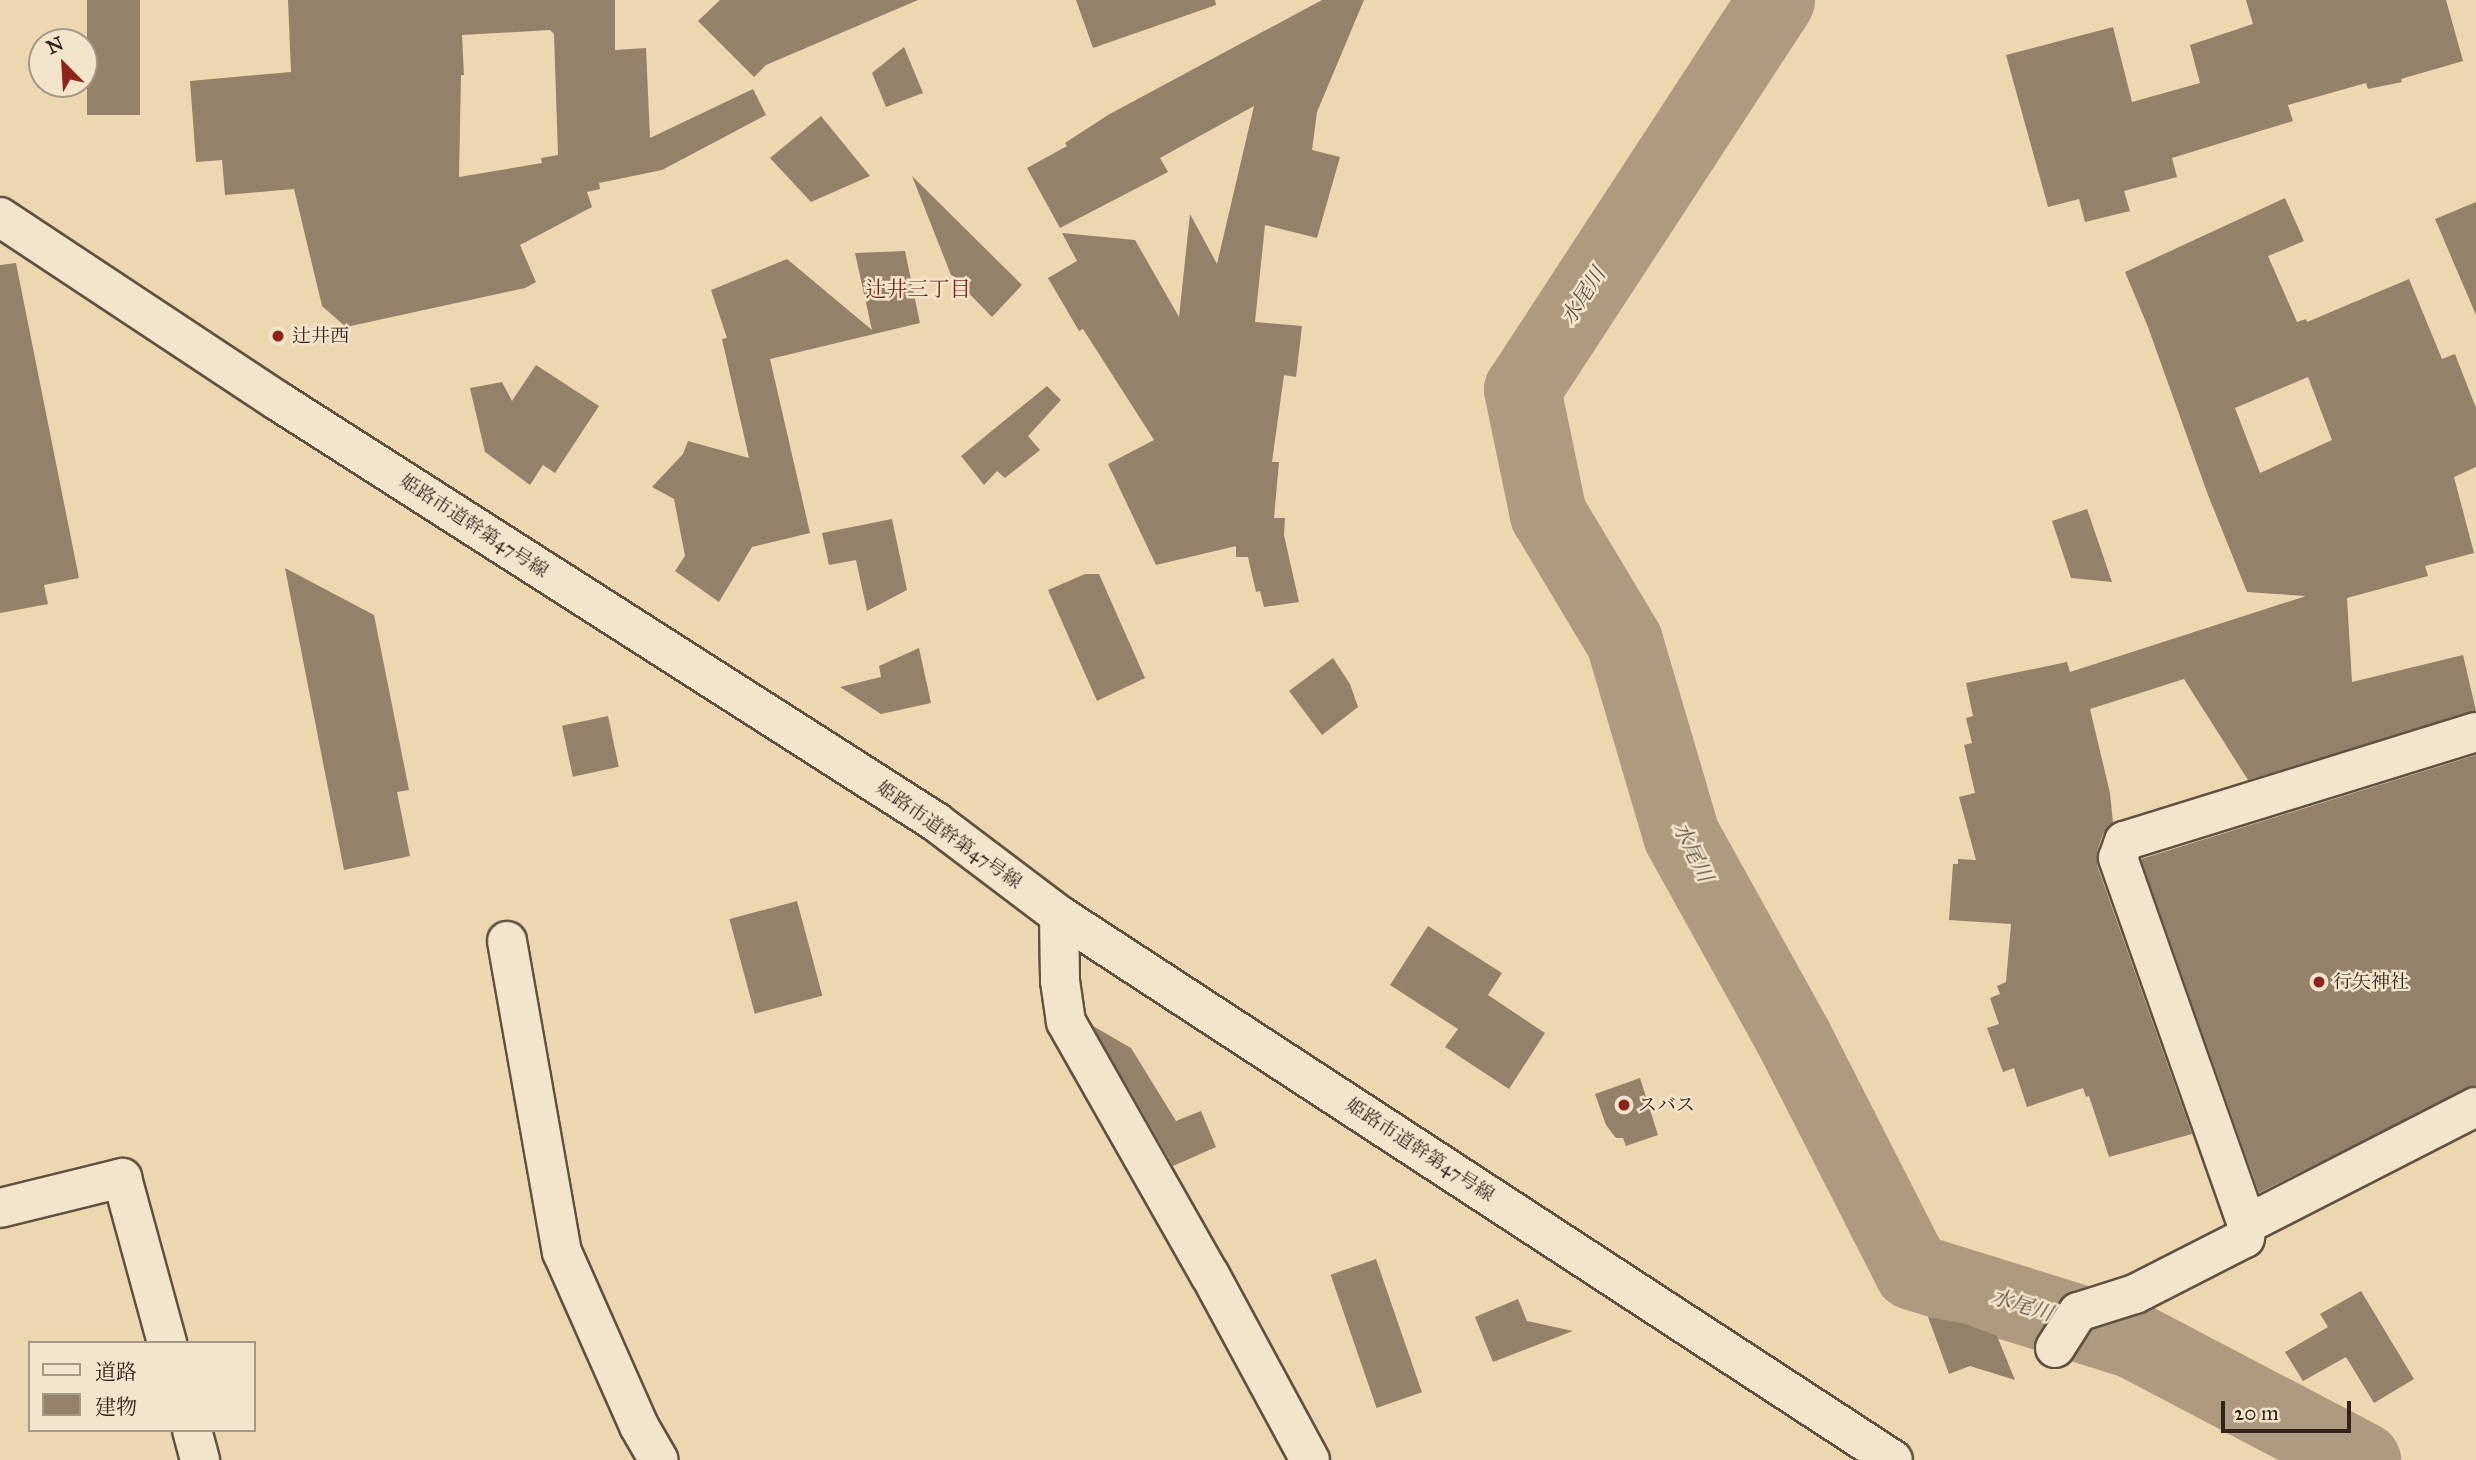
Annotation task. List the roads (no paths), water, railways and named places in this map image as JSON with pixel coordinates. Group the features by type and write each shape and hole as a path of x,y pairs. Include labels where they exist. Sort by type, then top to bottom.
{"street":[{"name":"姫路市道幹第47号線","path":"0,217 278,401 936,822 1059,915 1893,1460"},
{"path":"2055,1346 2078,1312 2135,1294 2245,1238 2247,1224 2118,858 2124,841 2476,732"},
{"path":"1059,915 1060,981 1066,1022 1210,1275 1310,1460"},
{"path":"506,941 562,1252 639,1426 659,1460"},
{"path":"2247,1224 2476,1107"},
{"path":"0,1208 122,1178 166,1341"},
{"path":"193,1432 200,1460"}],"waterway":[{"name":"水尾川","path":"1776,0 1522,389 1548,514 1624,641 1681,835 1795,1041 1912,1271 2133,1340 2362,1460"}],"place":[{"name":"辻井西","path":"278,336"},
{"name":"行矢神社","path":"2319,982"},
{"name":"スバス","path":"1624,1105"}],"district":[{"name":"辻井三丁目","path":"918,289"}]}
